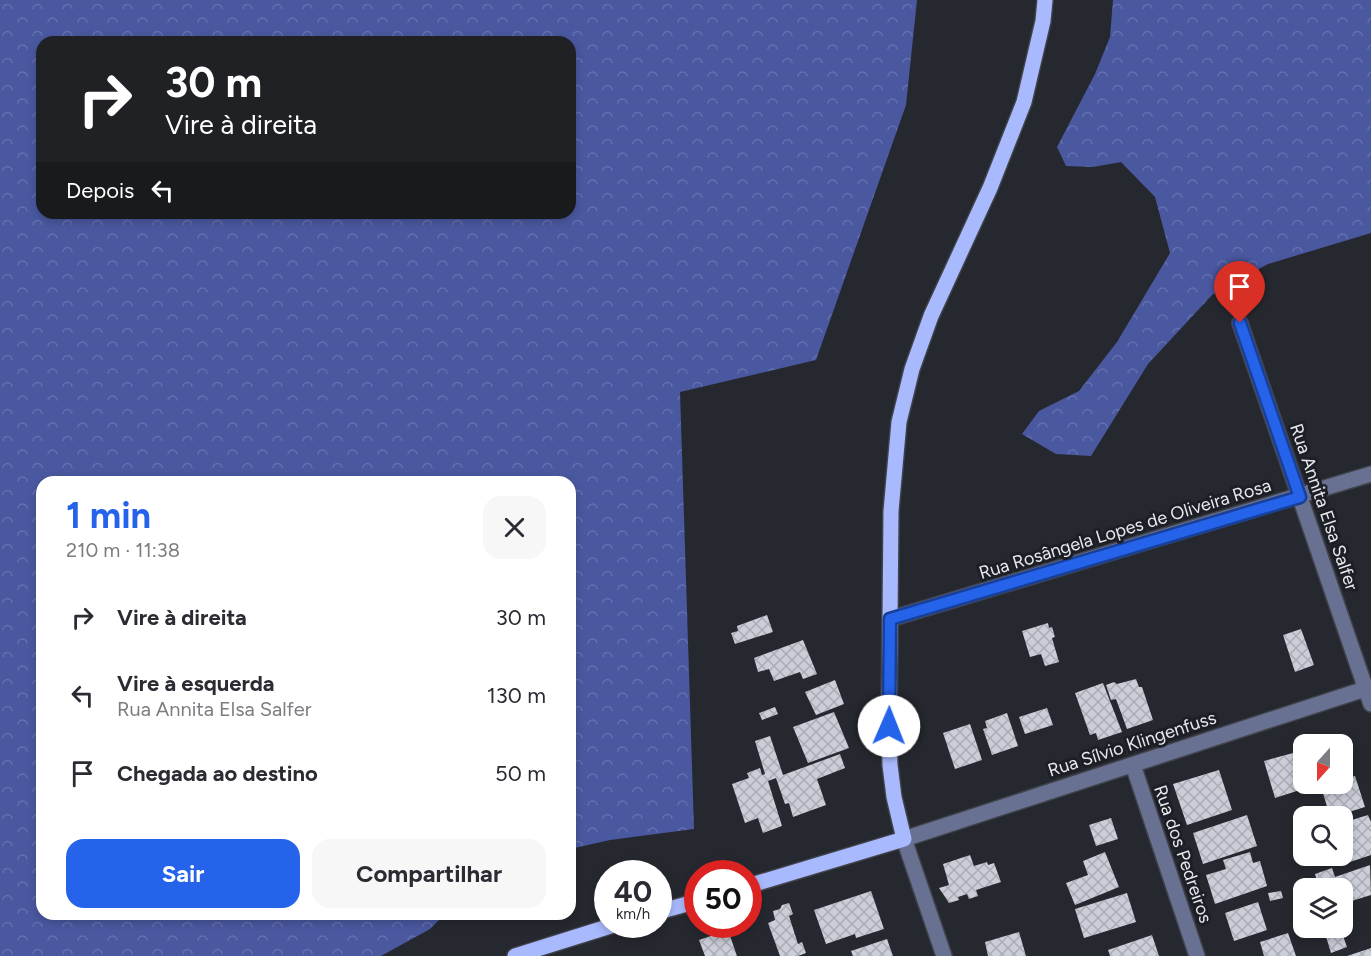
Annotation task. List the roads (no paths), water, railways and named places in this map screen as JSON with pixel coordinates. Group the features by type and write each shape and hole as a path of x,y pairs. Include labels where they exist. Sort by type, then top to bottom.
{"main road":[{"path":"762,882 904,839 894,796 890,765 891,512 899,422 912,369 931,316 990,188 1024,102 1043,21 1045,0"},
{"path":"515,956 594,931"}],"street":[{"name":"Rua Annita Elsa Salfer","path":"1240,323 1368,688 1371,704"},
{"name":"Rua Rosângela Lopes de Oliveira Rosa","path":"890,619 1371,474"},
{"name":"Rua Sílvio Klingenfuss","path":"904,839 1368,688"},
{"name":"Rua dos Pedreiros","path":"1132,765 1197,956"},
{"path":"904,839 944,956"}]}
